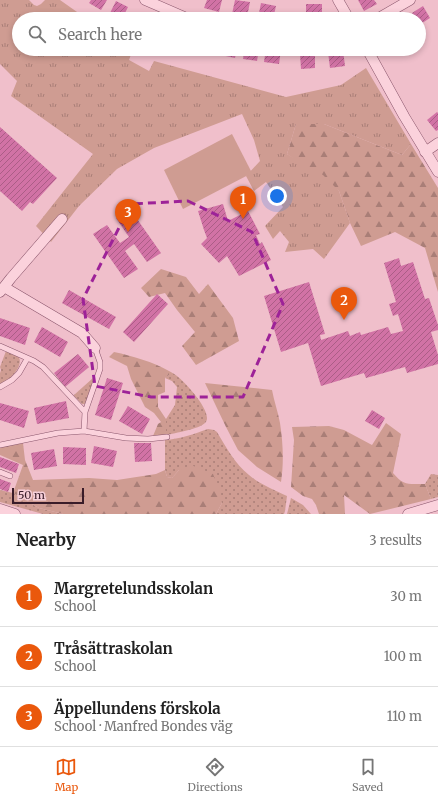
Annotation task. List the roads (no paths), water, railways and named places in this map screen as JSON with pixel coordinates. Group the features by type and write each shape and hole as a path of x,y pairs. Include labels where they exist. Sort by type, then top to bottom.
{"street":[{"path":"145,0 173,12"},
{"path":"338,0 345,12"},
{"path":"389,12 410,0"},
{"path":"370,56 438,172"},
{"path":"425,152 438,143"},
{"path":"62,219 2,290 82,333 95,348"},
{"path":"408,514 438,505"},
{"path":"0,509 16,514"}],"lane":[{"path":"0,346 43,367 85,412"},
{"path":"84,431 85,412 100,369 100,362 95,348"},
{"path":"0,386 12,380 19,373 27,358"},
{"path":"0,445 58,432 84,431 148,439 167,437"},
{"path":"0,472 10,476"}],"place":[{"name":"Margretelundsskolan","path":"243,219"},
{"name":"Äppellundens förskola","path":"128,232"},
{"name":"Tråsättraskolan","path":"344,320"}]}
